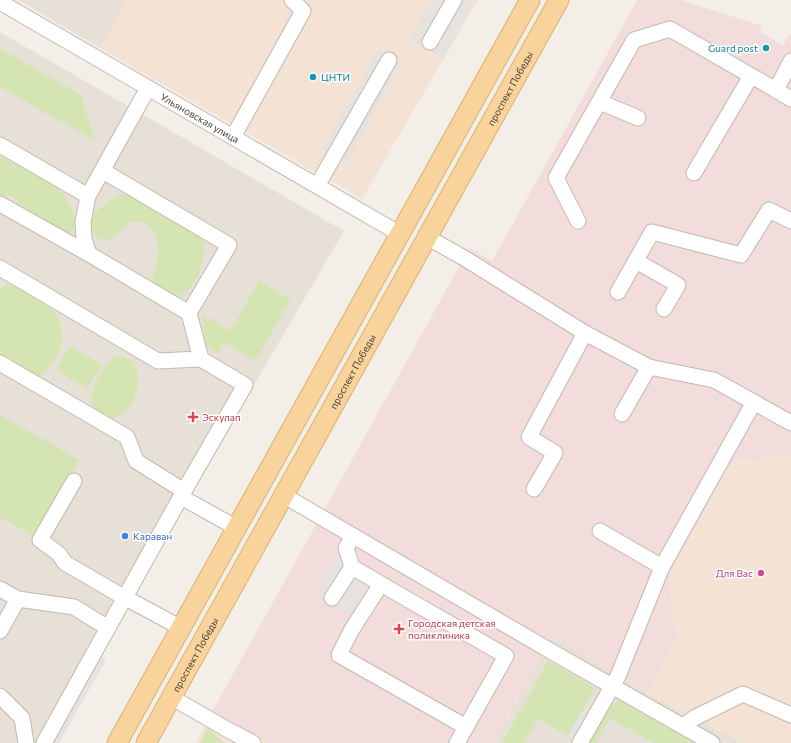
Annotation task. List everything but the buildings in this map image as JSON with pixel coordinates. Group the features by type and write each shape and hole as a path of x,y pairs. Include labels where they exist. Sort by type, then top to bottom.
{"main road":[{"name":"проспект Победы","path":"146,743 559,0"},
{"path":"117,743 400,234 527,1"}],"street":[{"path":"233,137 303,11 292,0"},
{"path":"430,42 454,0"},
{"name":"Ульяновская улица","path":"0,2 400,234"},
{"path":"578,221 556,178 634,40 670,29 791,99"},
{"path":"317,186 389,60"},
{"path":"776,90 791,61"},
{"path":"694,173 751,76"},
{"path":"89,254 84,239 82,222 88,196 148,88"},
{"path":"600,102 638,118"},
{"path":"0,145 88,196"},
{"path":"102,171 229,245 190,314 201,359"},
{"path":"0,204 89,254 190,314"},
{"path":"618,292 652,232 741,255 769,210 791,221"},
{"path":"427,237 464,258 585,333 650,367 714,380 791,423"},
{"path":"636,261 678,285 664,308"},
{"path":"0,268 158,361 201,359 245,385 44,743"},
{"path":"534,489 555,453 528,437 585,333"},
{"path":"0,363 127,437 136,461 183,494 237,528"},
{"path":"622,414 650,367"},
{"path":"580,743 613,686 662,567 754,402"},
{"path":"74,481 40,540 59,554 65,563 181,628"},
{"path":"283,495 712,743"},
{"path":"600,531 662,567"},
{"path":"353,536 346,548 352,567 506,656 457,743"},
{"path":"332,598 352,567"},
{"path":"381,584 351,631 339,655 466,727"},
{"path":"0,589 18,599 74,607 108,628"},
{"path":"0,630 18,599"},
{"path":"683,726 694,718 743,694 791,715"},
{"path":"0,696 22,718 26,743"},
{"path":"171,696 234,737 253,743"}],"shaded area":[{"path":"18,0 128,0 100,48"},
{"path":"128,0 478,0 362,199 100,48"},
{"path":"433,0 475,0 443,59 410,40"},
{"path":"637,0 681,0 762,26 760,32 783,45 789,34 791,35 791,455 731,462 669,576 677,639 647,693 553,637 494,743 268,743 212,712 464,258 470,248 492,261"},
{"path":"0,32 344,231 45,743 0,743"},
{"path":"378,50 401,63 346,164 322,151"},
{"path":"791,455 791,743 742,743 647,693 677,639 669,576 731,462"},
{"path":"337,558 371,578 349,615 315,594"},
{"path":"553,636 647,693 742,743 494,743"},
{"path":"97,655 106,660 59,743 48,743"},
{"path":"212,712 268,743 196,743"},
{"path":"581,712 590,718 577,741 568,736"}],"green space":[{"path":"0,49 81,95 94,140 0,87"},
{"path":"0,157 23,167 56,186 66,198 73,210 75,223 73,232 64,234 11,196 0,195"},
{"path":"121,194 137,195 204,240 204,254 201,269 195,282 185,292 174,296 152,285 158,248 155,234 147,224 131,221 110,240 98,239 94,234 91,225 92,220 98,210"},
{"path":"259,281 291,300 255,361 224,342 218,353 207,347 201,314 230,331"},
{"path":"6,284 18,287 43,300 61,325 62,339 59,352 41,375 33,378 0,360 0,289"},
{"path":"70,346 102,365 87,389 56,370"},
{"path":"120,356 133,361 137,370 138,385 134,399 127,411 109,421 95,408 91,401 91,397 96,382 103,369 114,357"},
{"path":"0,415 79,460 35,537 0,517"},
{"path":"548,661 595,688 568,736 538,719 524,743 502,743"},
{"path":"619,700 694,743 654,743 610,718 596,743 585,743 604,710"},
{"path":"207,728 225,743 200,743"}],"place":[{"name":"Guard post","path":"766,48"},
{"name":"ЦНТИ","path":"313,77"},
{"name":"Эскулап","path":"193,417"},
{"name":"Караван","path":"125,536"},
{"name":"Для Вас","path":"761,573"},
{"name":"Городская детская поликлиника","path":"399,629"}]}
